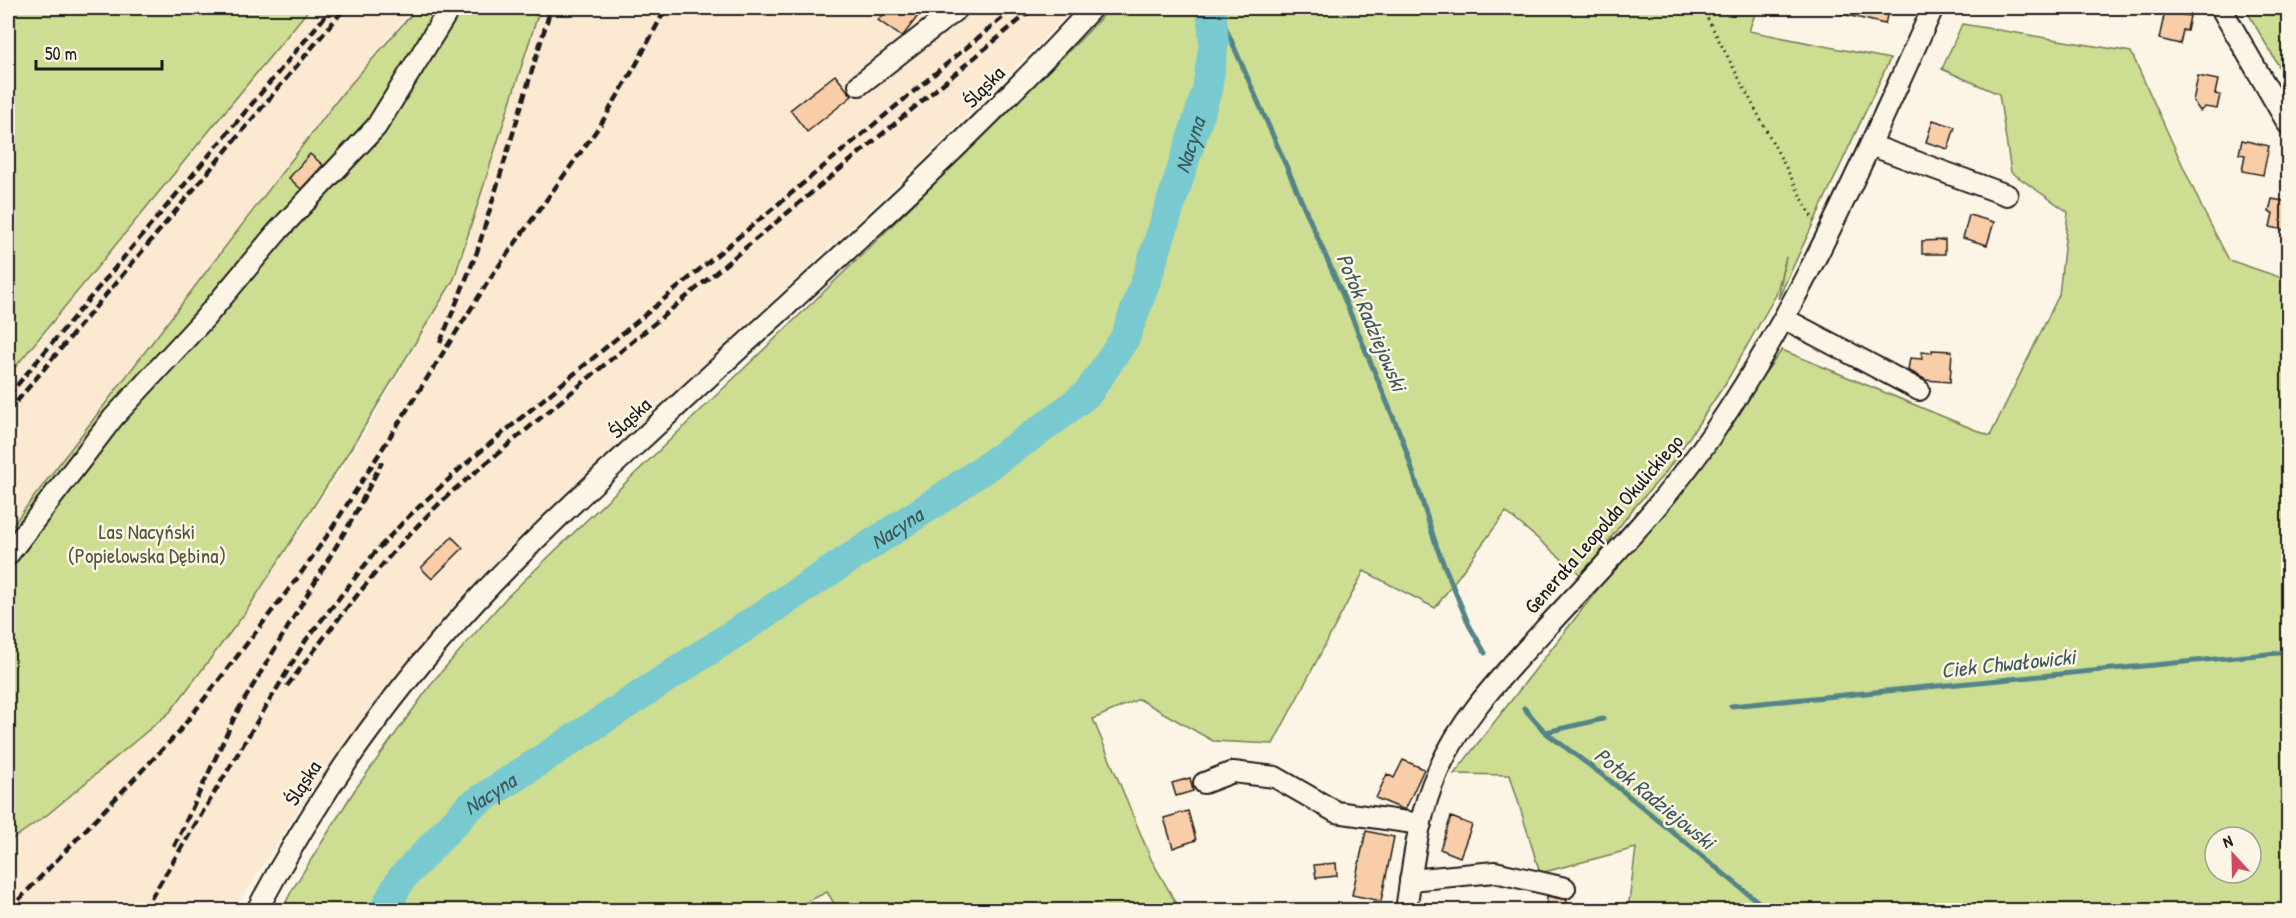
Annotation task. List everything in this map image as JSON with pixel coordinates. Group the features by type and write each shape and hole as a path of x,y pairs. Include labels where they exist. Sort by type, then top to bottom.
{"street":[{"path":"8,555 113,418 205,318 278,231 376,127 450,8"},
{"path":"859,85 958,8"},
{"name":"Śląska","path":"257,910 300,832 343,766 399,692 475,603 587,490 954,151 1092,8"},
{"name":"Generała Leopolda Okulickiego","path":"1406,910 1426,802 1438,769 1468,717 1491,688 1636,531 1676,483 1724,417 1785,319 1870,145 1933,8"},
{"path":"2221,8 2289,124"},
{"path":"1870,145 2007,195"},
{"path":"1785,319 1919,390"},
{"path":"1204,783 1233,772 1275,777 1336,812 1421,824"},
{"path":"1410,880 1495,872 1565,888"}],"path":[{"path":"1702,8 1824,241"}],"shaded area":[{"path":"310,8 412,8 342,94 187,300 8,530 8,377"},
{"path":"540,8 1074,8 919,164 635,429 453,615 298,810 234,910 8,910 8,842 47,815 170,712 245,613 358,444 454,279"}],"green space":[{"path":"8,8 310,8 8,376"},
{"name":"Las Nacyński (Popielowska Dębina)","path":"417,8 540,8 454,279 355,442 245,613 170,712 47,815 8,842 8,531 342,94"},
{"path":"1110,8 1757,8 1749,31 1890,59 1778,299 1786,257 1776,295 1725,384 1666,472 1632,510 1582,576 1506,512 1435,608 1364,571 1273,744 1213,741 1139,699 1093,719 1151,859 1180,910 838,910 827,892 790,910 282,910 354,791 435,679 506,598 867,250"},
{"path":"2245,8 2288,8 2288,82"},
{"path":"1962,24 2131,52 2203,210 2229,260 2288,280 2288,910 1628,910 1636,848 1540,873 1510,775 1454,774 1598,589 1648,531 1782,350 1990,436 2059,295 2068,212 2011,172 1999,94 1942,69"}],"building":[{"path":"888,8 924,8 902,37 878,20"},
{"path":"1839,8 1889,8 1885,24 1838,13"},
{"path":"2165,11 2190,16 2187,31 2183,30 2180,44 2159,39"},
{"path":"835,75 852,96 807,132 790,110"},
{"path":"2198,76 2218,80 2215,94 2220,95 2217,109 2205,107 2200,111 2193,101"},
{"path":"1933,120 1955,127 1948,149 1926,142"},
{"path":"2242,140 2269,146 2263,175 2242,171 2245,155 2239,154"},
{"path":"310,154 323,165 301,189 289,178"},
{"path":"2272,199 2289,202 2289,231 2270,227 2273,213 2269,212"},
{"path":"1969,215 1994,222 1987,245 1963,238"},
{"path":"1945,240 1945,254 1922,254 1922,241"},
{"path":"1932,350 1952,351 1950,382 1926,380 1908,370 1910,358 1922,359 1922,352 1932,353"},
{"path":"452,537 463,548 432,579 421,568"},
{"path":"1403,760 1424,769 1405,810 1376,798 1387,774 1394,778"},
{"path":"1190,778 1193,791 1176,796 1172,783"},
{"path":"1188,811 1196,840 1173,848 1164,818"},
{"path":"1451,817 1472,825 1460,857 1440,849"},
{"path":"1366,831 1394,837 1381,901 1352,895"},
{"path":"1336,863 1337,876 1316,878 1314,865"},
{"path":"1547,896 1567,900 1566,910 1546,910"}],"waterway":[{"name":"Nacyna","path":"384,910 401,879 469,807 939,500 1050,423 1088,393 1125,338 1148,275 1207,90 1214,42 1211,8"},
{"name":"Potok Radziejowski","path":"1217,8 1341,291 1403,441 1437,548 1469,625 1485,653"},
{"name":"Ciek Chwałowicki","path":"1731,706 2288,652"},
{"name":"Potok Radziejowski","path":"1524,708 1545,732 1609,780 1768,910"},
{"name":"Ciek Chwałowicki","path":"1546,732 1603,719"}],"railway":[{"path":"8,396 332,8"},
{"path":"8,412 345,8"},
{"path":"440,343 477,252 551,8"},
{"path":"9,910 178,733 299,576 329,533 493,274 601,124 666,8"},
{"path":"144,910 306,640 376,551 408,517 462,467 1014,8"},
{"path":"287,686 387,559 455,489 1034,8"},
{"path":"174,847 236,714 353,518 382,462"}]}
